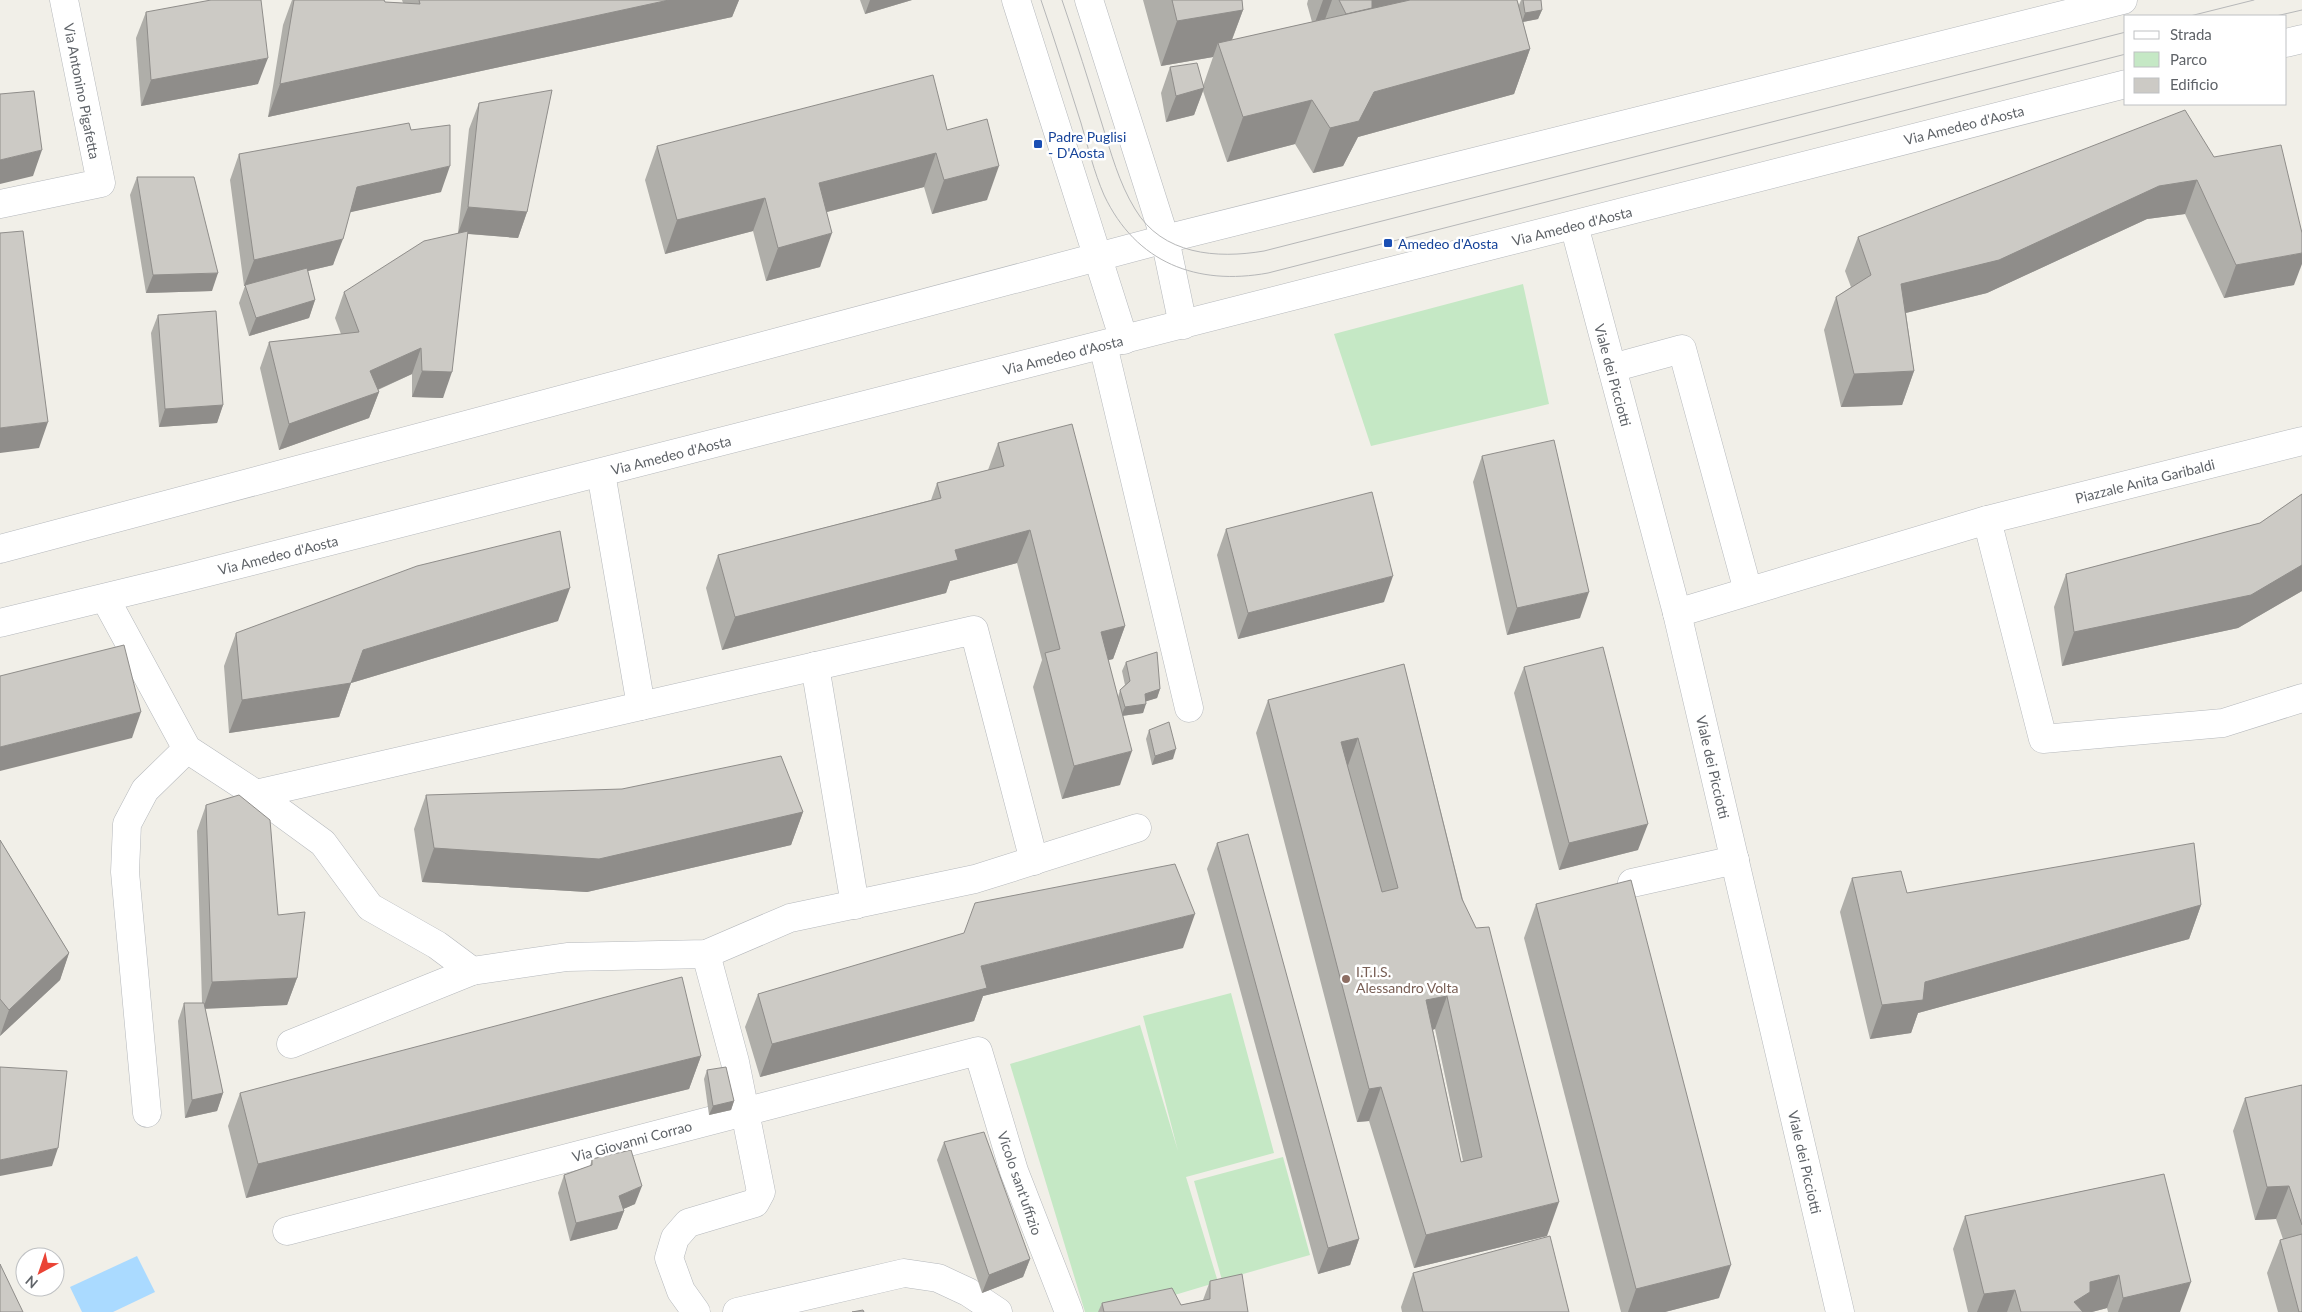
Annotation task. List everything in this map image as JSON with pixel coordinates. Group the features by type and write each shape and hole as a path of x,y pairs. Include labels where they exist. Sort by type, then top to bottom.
{"street":[{"name":"Via Antonino Pigafetta","path":"0,204 101,183 64,0"},
{"path":"1016,0 1099,258 1114,342 1189,708"},
{"path":"1089,0 1165,239 1183,325"},
{"path":"0,549 1165,239 2123,0"},
{"path":"2287,43 2302,39"},
{"name":"Via Amedeo d'Aosta","path":"0,623 1183,325 2124,85"},
{"name":"Viale dei Picciotti","path":"1574,225 1677,613 1840,1312"},
{"path":"1612,368 1682,349 1748,591"},
{"name":"Piazzale Anita Garibaldi","path":"1677,613 1987,520 2302,441"},
{"path":"600,472 641,706"},
{"path":"1987,520 2043,738 2223,723 2302,698"},
{"path":"105,598 187,749 256,794 323,843 370,908 437,945 472,971"},
{"path":"256,794 974,630 1034,860"},
{"path":"815,666 855,905"},
{"path":"147,1113 124,872 127,824 145,790 187,749"},
{"path":"291,1044 472,971 567,957 706,954 790,918 975,879 1137,828"},
{"path":"1632,883 1734,860"},
{"path":"696,1312 681,1291 669,1258 675,1238 688,1224 755,1203 761,1192 734,1062 706,954"},
{"name":"Via Giovanni Corrao","path":"287,1231 978,1051"},
{"name":"Vicolo sant'uffizio","path":"978,1051 1014,1171 1069,1312"},
{"path":"737,1312 904,1273 938,1278 968,1292 998,1312"}],"green space":[{"path":"1523,284 1549,404 1371,446 1334,334"},
{"path":"1231,993 1274,1153 1186,1177 1218,1282 1118,1312 1085,1312 1010,1064 1140,1025 1178,1151 1143,1016"},
{"path":"1283,1157 1310,1255 1222,1280 1194,1181"}],"water":[{"path":"137,1256 155,1292 113,1312 82,1312 70,1287"}],"building":[{"path":"211,0 261,0 268,58 151,80 146,12"},
{"path":"294,0 384,0 385,2 420,4 419,0 669,0 280,84"},
{"path":"1172,0 1242,0 1243,10 1177,21"},
{"path":"1339,0 1372,0 1372,8 1346,14"},
{"path":"1410,0 1517,0 1530,49 1374,92 1359,121 1330,128 1312,100 1243,117 1218,43"},
{"path":"1523,0 1541,0 1542,10 1525,13"},
{"path":"1197,63 1204,88 1176,96 1170,67"},
{"path":"933,75 947,130 987,119 999,166 944,180 936,153 819,183 832,233 778,248 765,198 677,220 657,146"},
{"path":"552,90 527,212 468,207 479,103"},
{"path":"34,91 42,150 0,160 0,94"},
{"path":"2185,110 2214,157 2281,145 2302,233 2302,253 2236,265 2197,180 2159,186 1999,260 1901,284 1914,371 1854,374 1836,297 1871,275 1858,237"},
{"path":"409,123 411,130 450,125 450,166 357,187 343,239 254,260 239,154"},
{"path":"137,177 194,177 218,273 153,275"},
{"path":"23,231 48,422 0,428 0,233"},
{"path":"468,231 452,372 422,371 421,348 370,371 379,392 289,424 269,342 359,332 344,292 424,241"},
{"path":"307,268 315,300 256,318 245,285"},
{"path":"216,311 223,405 165,409 158,315"},
{"path":"1072,424 1125,626 1101,632 1132,751 1074,766 1045,653 1060,649 1030,530 955,550 958,560 735,617 718,555 941,498 937,483 1004,466 998,443"},
{"path":"1554,440 1589,592 1517,608 1482,456"},
{"path":"1372,492 1393,576 1248,613 1226,529"},
{"path":"2302,494 2302,565 2251,595 2074,632 2066,574 2260,523"},
{"path":"560,531 570,588 363,650 351,683 242,700 236,633 417,566"},
{"path":"124,645 141,712 0,747 0,676"},
{"path":"1603,647 1648,824 1569,843 1524,667"},
{"path":"1157,652 1160,689 1145,694 1146,704 1125,707 1120,690 1130,681 1126,662"},
{"path":"1404,664 1462,899 1476,928 1489,927 1559,1202 1426,1235 1381,1087 1369,1089 1268,700","holes":["1358,738 1398,888 1382,892 1341,742","1447,996 1482,1157 1461,1162 1426,1000"]},
{"path":"1169,722 1176,749 1155,756 1149,730"},
{"path":"781,756 803,812 599,859 434,848 426,795 622,789"},
{"path":"239,795 270,820 278,915 305,912 297,978 212,982 206,805"},
{"path":"1248,834 1359,1239 1328,1248 1217,843"},
{"path":"0,840 69,953 9,1010 0,999"},
{"path":"2194,843 2201,905 1925,982 1923,1000 1882,1005 1852,878 1901,871 1907,893"},
{"path":"1175,864 1195,914 981,966 987,988 772,1044 758,994 964,933 975,903"},
{"path":"1631,880 1731,1265 1636,1289 1536,904"},
{"path":"682,977 701,1056 258,1164 240,1093"},
{"path":"184,1003 204,1003 223,1093 192,1100"},
{"path":"0,1067 67,1071 58,1148 0,1160"},
{"path":"726,1067 734,1101 713,1106 707,1070"},
{"path":"2302,1085 2302,1225 2289,1186 2267,1187 2245,1098"},
{"path":"984,1132 1030,1259 989,1275 944,1142"},
{"path":"631,1150 642,1186 619,1196 624,1211 576,1223 564,1175 592,1165 592,1159"},
{"path":"2164,1174 2191,1282 2123,1298 2119,1275 2090,1282 2090,1292 2074,1302 2083,1312 2021,1312 2015,1290 1984,1294 1965,1216"},
{"path":"2302,1234 2302,1312 2299,1312 2280,1240"},
{"path":"1550,1236 1569,1312 1423,1312 1413,1273"},
{"path":"0,1264 23,1312 0,1312"},
{"path":"1242,1274 1248,1312 1104,1312 1102,1303 1172,1288 1181,1305 1210,1299 1210,1281"}],"tram line":[{"path":"1041,0 1097,177 1104,195 1117,218 1133,238 1151,253 1171,264 1193,272 1217,276 1268,273 2124,55"},
{"path":"1062,0 1116,168 1124,189 1135,209 1146,224 1160,236 1175,245 1192,250 1228,254 1264,251 2124,33"},
{"path":"2194,15 2254,0"},
{"path":"2280,15 2302,10"}],"place":[{"name":"Padre Puglisi - D'Aosta","path":"1038,144"},
{"name":"Amedeo d'Aosta","path":"1388,243"},
{"name":"I.T.I.S. Alessandro Volta","path":"1346,979"}]}
